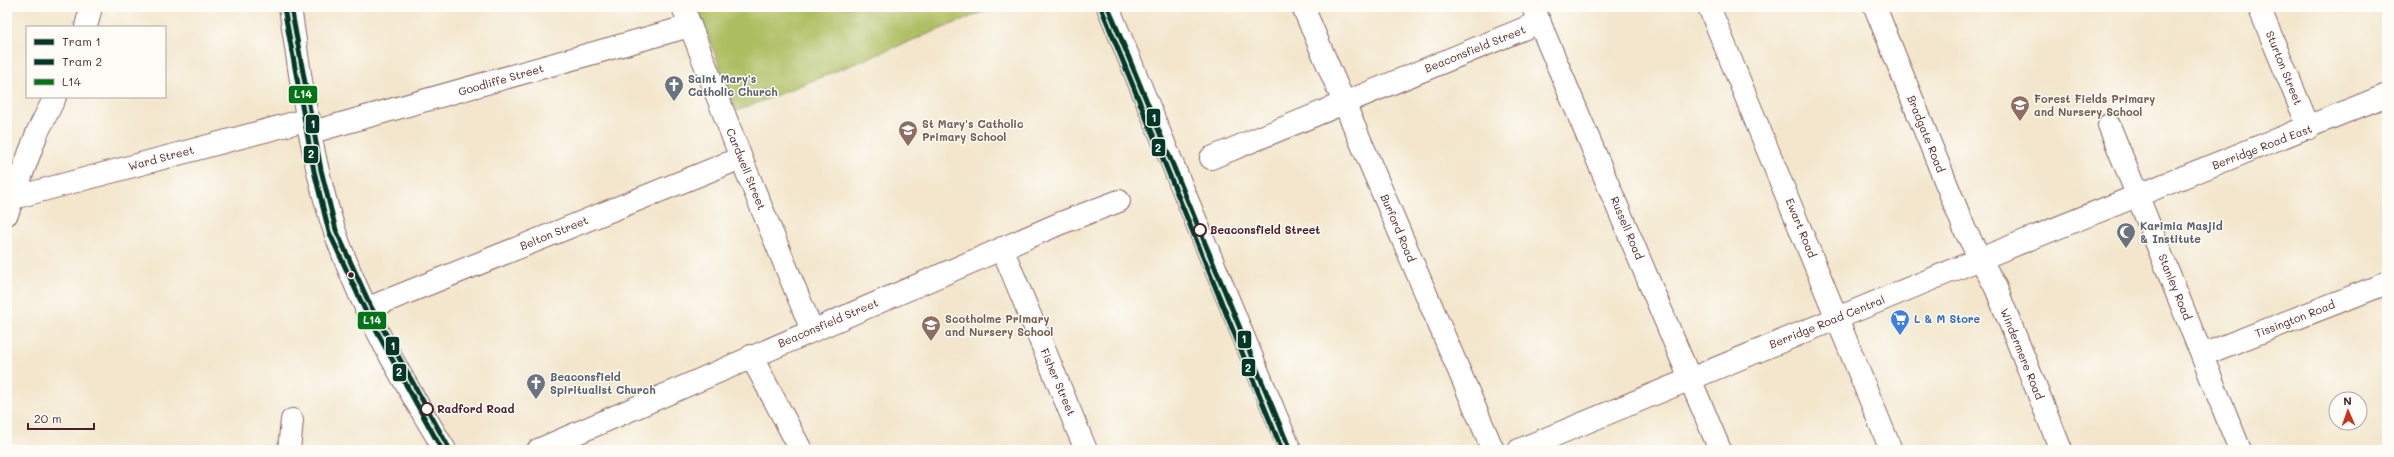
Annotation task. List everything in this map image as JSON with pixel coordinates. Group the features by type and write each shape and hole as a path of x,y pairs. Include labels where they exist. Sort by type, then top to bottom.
{"street":[{"path":"86,26 91,7"},
{"path":"290,7 310,125 326,200 335,232 366,309 416,403 445,450"},
{"path":"1108,7 1290,450"},
{"name":"Burford Road","path":"1303,7 1493,450"},
{"name":"Ewart Road","path":"1709,7 1891,450"},
{"name":"Bradgate Road","path":"1875,7 1965,230 1980,259"},
{"name":"Sturton Street","path":"2259,7 2309,128"},
{"name":"Beaconsfield Street","path":"1211,158 1344,103 1536,15"},
{"name":"Russell Road","path":"1536,15 1691,378 1720,450"},
{"name":"Goodliffe Street","path":"310,125 687,16"},
{"name":"Cardwell Street","path":"687,16 741,158 812,330"},
{"name":"Berridge Road East","path":"2136,196 2309,128 2387,95"},
{"path":"10,206 37,133 54,98"},
{"name":"Ward Street","path":"10,206 310,125"},
{"name":"Stanley Road","path":"2109,125 2136,196 2202,354 2240,450"},
{"name":"Belton Street","path":"366,309 741,158"},
{"name":"Berridge Road Central","path":"1519,450 2136,196"},
{"name":"Beaconsfield Street","path":"538,450 1061,222 1119,202"},
{"name":"Fisher Street","path":"1002,248 1086,450"},
{"name":"Windermere Road","path":"1980,259 1996,288 2061,450"},
{"name":"Tissington Road","path":"2202,354 2387,283"},
{"path":"751,356 801,450"},
{"path":"288,450 292,420"}],"green space":[{"path":"697,7 995,7 737,111"}],"tram line":[{"name":"1","path":"291,7 321,170 336,230 371,307 450,450"},
{"name":"1","path":"1108,7 1290,450"},
{"name":"2","path":"284,8 314,171 329,232 365,310 442,450"},
{"name":"2","path":"1102,10 1282,450"}],"transit line":[{"name":"L14","path":"290,7 303,92 319,177 345,261 384,344 445,450"}],"place":[{"name":"Saint Mary's Catholic Church","path":"674,102"},
{"name":"Forest Fields Primary and Nursery School","path":"2020,122"},
{"name":"St Mary's Catholic Primary School","path":"908,147"},
{"name":"Beaconsfield Street","path":"1200,230"},
{"name":"Karimia Masjid & Institute","path":"2126,249"},
{"name":"L & M Store","path":"1900,336"},
{"name":"Scotholme Primary and Nursery School","path":"931,342"},
{"name":"Beaconsfield Spiritualist Church","path":"536,400"},
{"name":"Radford Road","path":"427,409"}]}
